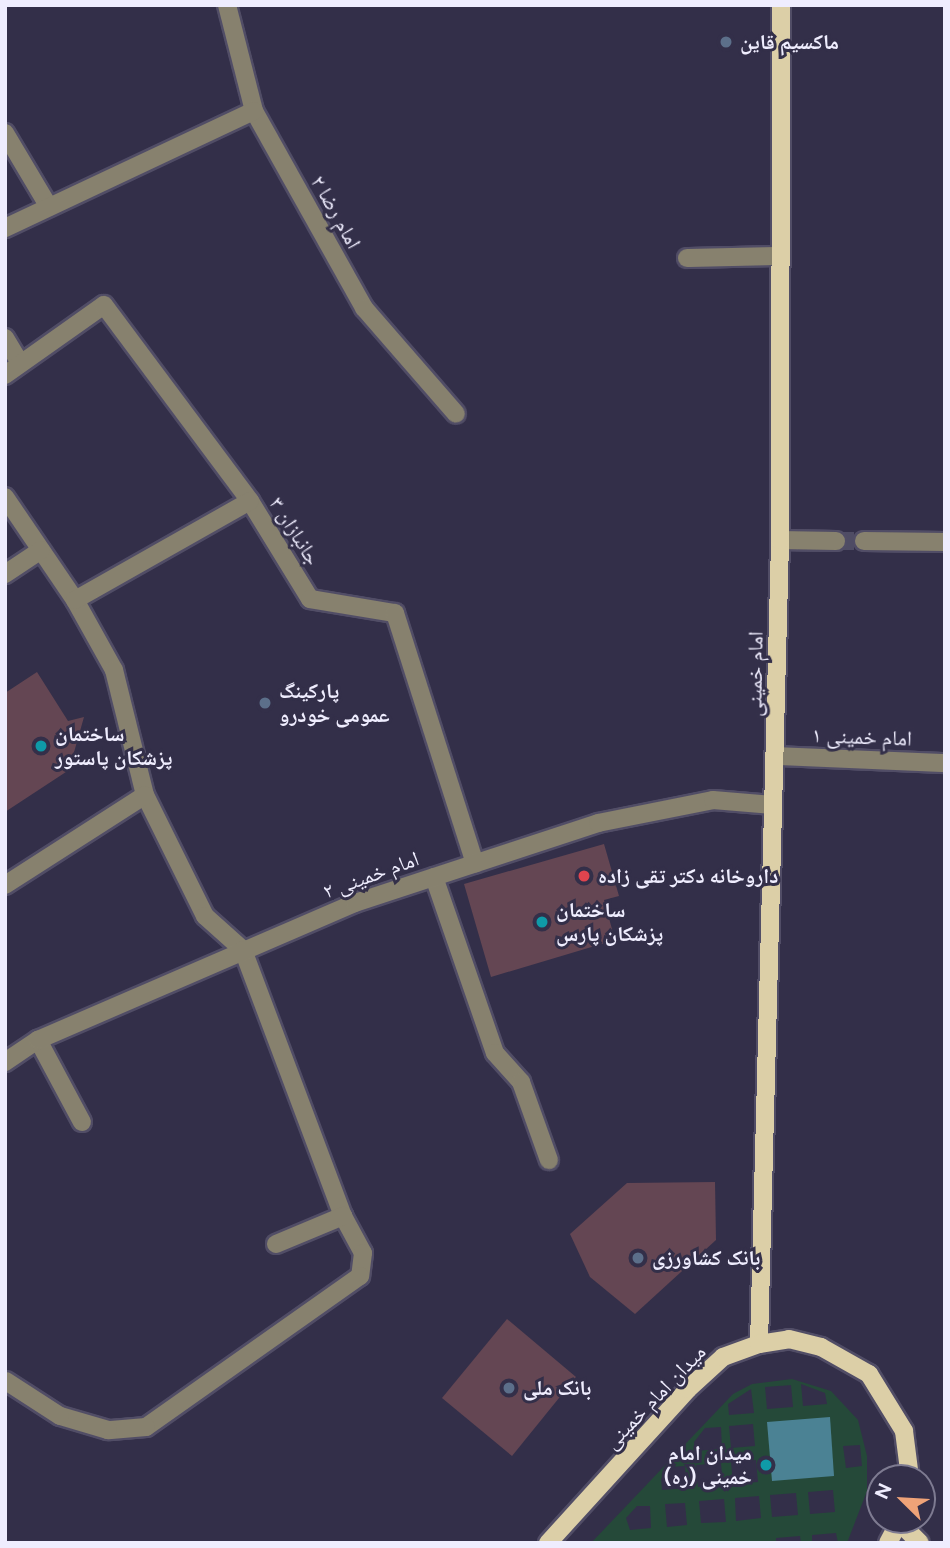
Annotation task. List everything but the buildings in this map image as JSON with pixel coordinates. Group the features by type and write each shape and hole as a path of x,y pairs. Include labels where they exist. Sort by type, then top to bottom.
{"main road":[{"name":"امام خمینی","path":"759,1344 773,805 777,756 781,5"},
{"name":"میدان امام خمینی","path":"548,1543 688,1389 723,1357 759,1344 789,1339 821,1346 869,1374 904,1432 908,1464"}],"lane":[{"name":"امام رضا ۲","path":"227,5 254,111 364,308 456,414"},
{"path":"5,228 254,111"},
{"path":"5,133 49,207"},
{"path":"687,258 778,256"},
{"name":"جانبازان ۳","path":"5,375 104,305 250,501 310,599 395,613 475,864"},
{"path":"5,338 20,363"},
{"path":"5,497 75,600 114,670 145,794 205,916 243,950 344,1216 363,1253 360,1276 146,1427 108,1430 60,1416 6,1383"},
{"path":"75,600 250,501"},
{"path":"780,540 836,541"},
{"path":"863,541 945,542"},
{"path":"5,574 41,550"},
{"name":"امام خمینی ۱","path":"777,756 945,763"},
{"path":"5,885 145,794"},
{"name":"امام خمینی ۲","path":"5,1062 38,1040 355,903 598,824 713,800 773,805"},
{"path":"434,877 495,1053 521,1082 549,1160"},
{"path":"38,1040 82,1122"},
{"path":"276,1244 344,1216"}],"green space":[{"name":"میدان امام خمینی (ره)","path":"792,1379 831,1391 858,1420 867,1456 866,1494 847,1543 838,1543 836,1533 812,1535 812,1543 801,1543 800,1536 776,1538 776,1543 591,1543 733,1394 752,1384","holes":["801,1384 825,1393 827,1404 803,1406","791,1385 793,1407 767,1409 765,1387","751,1389 754,1413 729,1415 728,1404","753,1424 755,1446 731,1448 729,1426","721,1427 722,1449 695,1451 694,1442 705,1428","860,1445 862,1466 846,1468 843,1446","756,1460 758,1482 733,1484 731,1462","721,1463 723,1485 698,1487 696,1465","685,1466 687,1488 662,1490 661,1479 669,1467","833,1490 835,1512 810,1514 808,1492","796,1493 798,1515 772,1517 770,1495","759,1496 761,1518 736,1521 735,1498","724,1499 726,1522 701,1523 699,1501","685,1503 687,1525 667,1527 665,1504","637,1506 650,1506 651,1528 630,1530 626,1518"]}],"water":[{"path":"830,1417 834,1476 772,1481 767,1422"}],"tunnel":[{"path":"836,541 864,541"}],"place":[{"name":"ماکسیم قاین","path":"726,42"},
{"name":"پارکینگ عمومی خودرو","path":"265,703"},
{"name":"ساختمان پزشکان پاستور","path":"41,746"},
{"name":"داروخانه دکتر تقی زاده","path":"584,876"},
{"name":"ساختمان پزشکان پارس","path":"542,922"},
{"name":"بانک کشاورزی","path":"638,1258"},
{"name":"بانک ملی","path":"509,1388"},
{"name":"میدان امام خمینی (ره)","path":"766,1465"}]}
